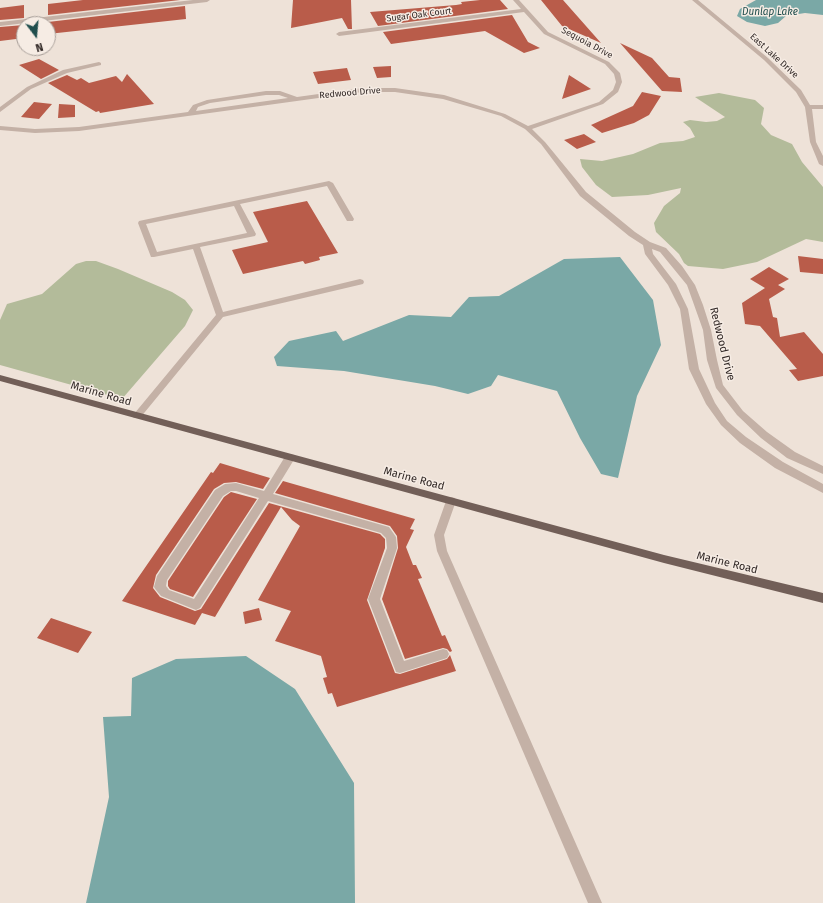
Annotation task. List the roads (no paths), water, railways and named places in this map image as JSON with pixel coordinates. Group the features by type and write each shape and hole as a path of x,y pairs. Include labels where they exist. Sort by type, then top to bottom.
{"main road":[{"name":"Marine Road","path":"0,378 664,559 823,598"}],"street":[{"path":"0,24 207,0"},
{"name":"Sequoia Drive","path":"516,0 546,32 607,63 616,73 619,82 616,91 601,103 527,128"},
{"name":"East Lake Drive","path":"695,0 787,78 800,91 808,107 813,142 823,164"},
{"name":"Sugar Oak Court","path":"339,34 526,10"},
{"path":"0,110 29,88 49,78 65,71 99,64"},
{"name":"Redwood Drive","path":"0,128 57,131 362,90 416,92 444,97 503,115 527,128 550,151 583,194 618,224 647,244 663,250 680,268 691,285 699,305 707,330 712,360 719,386 736,408 764,435 791,455 823,470"},
{"path":"808,107 823,107"},
{"path":"236,203 252,234 154,255 142,223 329,183 350,219"},
{"path":"647,244 649,254 672,284 684,309 694,369 711,404 724,423 742,440 779,465 822,487"},
{"path":"196,246 220,315"},
{"path":"137,416 220,315 360,282"},
{"path":"290,458 266,496 196,605 165,593 160,587 161,579 219,494 229,487 236,487 266,496 385,530 391,537 392,548 374,599 400,668 443,654"},
{"path":"451,501 439,535 442,551 464,606 595,903"}],"water":[{"name":"Dunlap Lake","path":"756,0 823,0 823,15 805,13 786,16 778,23 765,26 747,22 737,16 740,9"},
{"path":"620,257 653,300 661,345 637,396 618,478 601,474 580,438 557,391 498,375 491,386 468,394 435,386 344,371 277,366 274,357 289,341 336,331 343,341 409,315 451,317 469,297 499,296 564,259"},
{"path":"246,656 295,689 354,783 355,903 86,903 109,797 103,717 131,716 132,678 176,659"}]}
